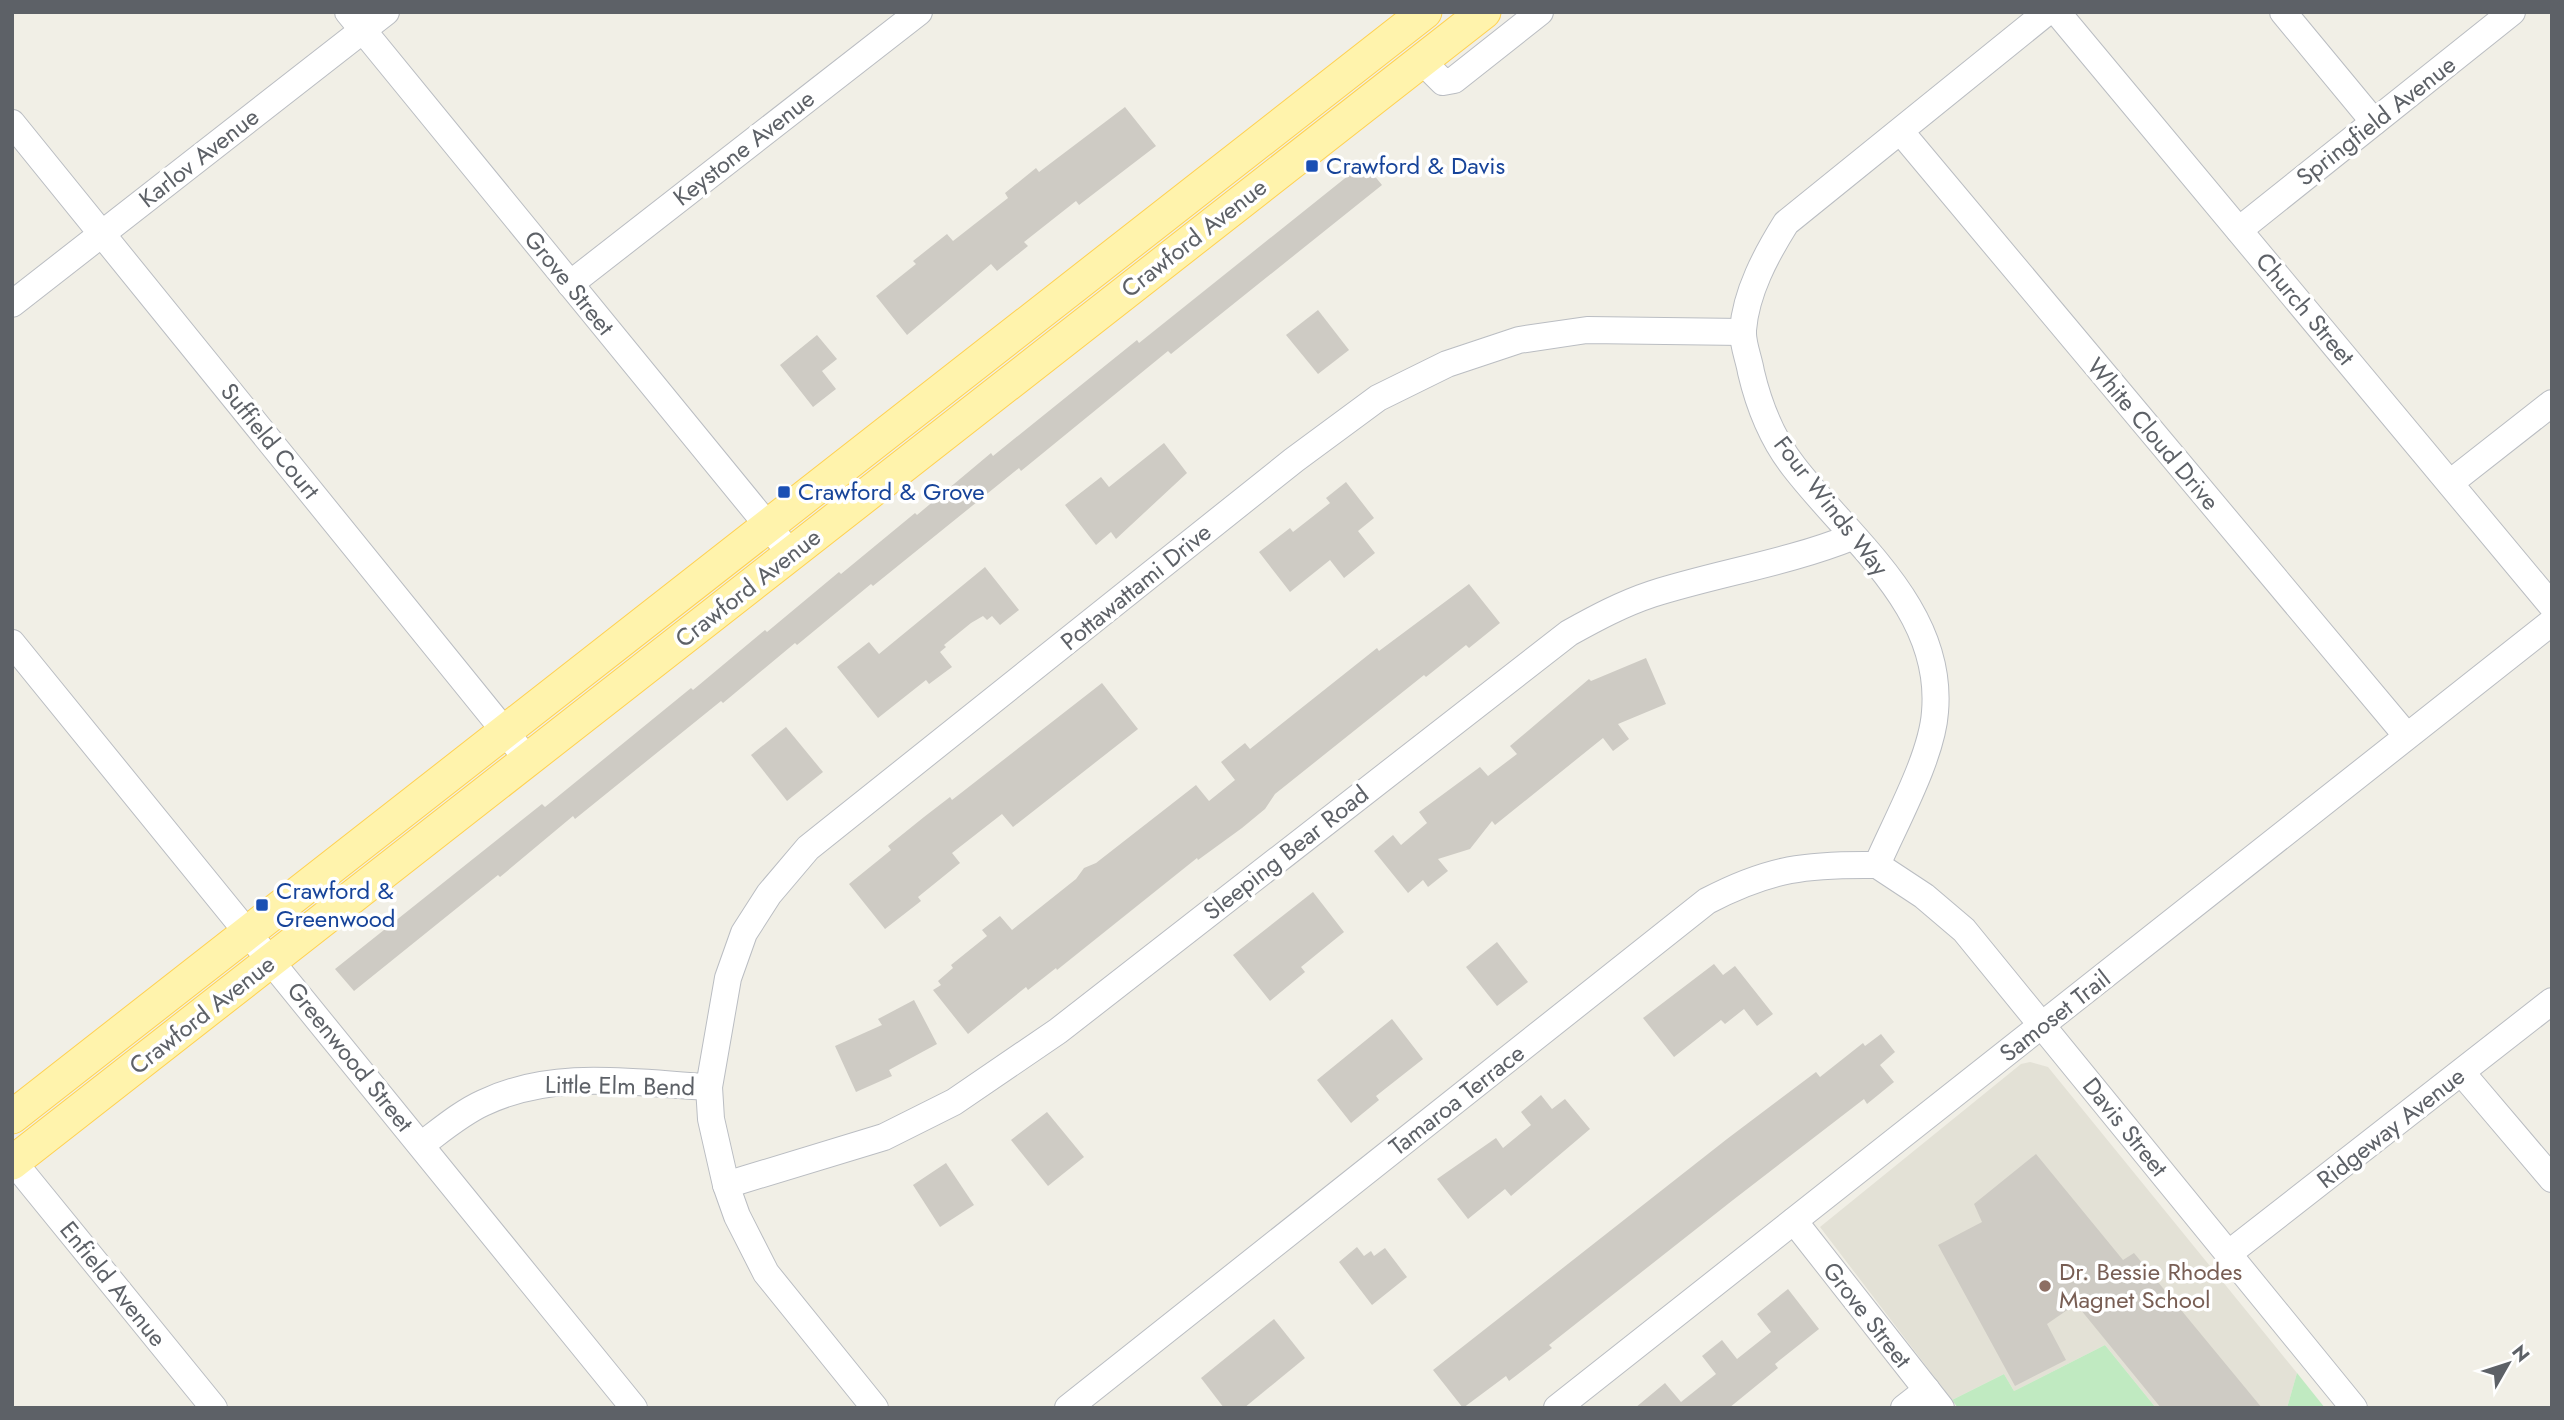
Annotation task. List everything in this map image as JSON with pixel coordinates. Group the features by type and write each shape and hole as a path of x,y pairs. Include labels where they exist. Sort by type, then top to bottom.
{"main road":[{"name":"Crawford Avenue","path":"12,1117 507,733 1425,12"},
{"name":"Crawford Avenue","path":"13,1162 1483,12"}],"street":[{"name":"Karlov Avenue","path":"12,304 102,234 355,21 386,12"},
{"name":"Keystone Avenue","path":"570,284 919,12"},
{"path":"1422,61 1443,82 1454,80 1540,12"},
{"name":"Four Winds Way","path":"1877,866 1924,756 1935,713 1933,672 1922,630 1902,594 1793,466 1774,436 1757,400 1743,332 1765,256 1786,223 2048,12"},
{"name":"Church Street","path":"2057,12 2552,606"},
{"path":"2283,12 2374,122"},
{"name":"Springfield Avenue","path":"2239,230 2512,12"},
{"name":"Grove Street","path":"355,21 791,554"},
{"name":"Suffield Court","path":"12,122 528,760"},
{"path":"1286,122 1308,150"},
{"name":"White Cloud Drive","path":"1901,132 2406,735"},
{"name":"Pottawattami Drive","path":"876,1408 765,1273 737,1216 726,1185 711,1119 709,1087 728,978 744,933 769,894 808,848 1378,398 1447,364 1519,340 1587,330 1743,332"},
{"path":"2450,483 2552,403"},
{"name":"Sleeping Bear Road","path":"726,1185 884,1137 954,1102 1058,1031 1569,632 1610,610 1652,594 1813,553 1852,537"},
{"name":"Samoset Trail","path":"1557,1408 2552,622"},
{"name":"Greenwood Street","path":"12,643 634,1408"},
{"name":"Tamaroa Terrace","path":"1068,1408 1707,901 1748,880 1786,870 1831,864 1877,866"},
{"name":"Davis Street","path":"1877,866 1924,896 1965,930 2354,1408"},
{"name":"Ridgeway Avenue","path":"2228,1254 2552,1001"},
{"path":"2462,1073 2552,1179"},
{"name":"Little Elm Bend","path":"421,1145 481,1103 529,1086 588,1081 709,1087"},
{"name":"Enfield Avenue","path":"13,1162 214,1408"},
{"name":"Grove Street","path":"1794,1221 1934,1399"},
{"path":"1904,1408 1934,1399"}],"shaded area":[{"name":"Dr. Bessie Rhodes Magnet School","path":"2030,1062 2048,1067 2297,1373 2287,1408 2156,1408 2105,1345 2014,1391 2004,1374 1952,1400 1820,1227 2021,1064"}],"green space":[{"path":"2105,1345 2156,1408 1958,1408 1952,1400 2004,1374 2014,1391"},
{"path":"2297,1373 2325,1408 2287,1408"}],"building":[{"path":"1125,107 1156,146 1079,205 1076,201 1024,242 1028,246 997,271 991,264 907,335 876,296 916,264 913,261 947,234 953,241 1008,198 1005,193 1036,168 1039,172"},
{"path":"1364,163 1382,185 1171,354 1168,351 1021,471 1019,468 873,586 871,584 797,645 795,643 575,819 573,816 354,991 335,969 542,804 545,807 839,572 841,574 915,513 917,515 991,453 993,456 1137,340 1139,343"},
{"path":"1318,310 1349,350 1318,374 1286,335"},
{"path":"817,335 837,359 822,371 836,389 813,407 780,365"},
{"path":"1164,443 1187,473 1116,539 1111,532 1096,545 1065,505 1101,477 1109,487"},
{"path":"1346,482 1374,518 1358,531 1375,553 1344,578 1330,560 1290,592 1259,552 1290,528 1293,532 1330,503 1326,498"},
{"path":"985,567 1019,610 1000,625 992,616 987,620 983,616 971,623 944,645 946,647 940,652 952,667 929,684 926,680 878,718 837,667 869,642 879,654"},
{"path":"1469,584 1500,623 1469,648 1466,645 1426,677 1424,675 1275,794 1265,809 1242,828 1198,860 1197,858 1057,970 1056,968 1028,990 1026,987 968,1034 933,990 941,985 938,981 953,968 951,965 987,936 982,930 1000,916 1012,930 1076,879 1084,868 1096,863 1196,785 1209,801 1235,780 1221,762 1245,743 1250,749 1377,648 1379,651"},
{"path":"1646,658 1666,704 1618,724 1629,739 1613,751 1603,738 1495,825 1492,821 1470,849 1438,859 1448,871 1428,887 1423,880 1408,893 1374,851 1393,835 1401,845 1427,823 1419,812 1480,767 1488,776 1517,754 1510,746 1589,679 1591,681"},
{"path":"1102,683 1138,729 1013,827 1002,814 952,853 960,863 918,897 921,901 885,929 849,884 891,850 888,846 924,817 950,797 952,800"},
{"path":"786,727 823,772 787,801 751,755"},
{"path":"1313,892 1344,932 1301,967 1305,972 1270,1001 1233,955"},
{"path":"1497,942 1528,982 1497,1006 1466,967"},
{"path":"1714,964 1723,975 1735,966 1773,1014 1757,1026 1744,1009 1725,1024 1721,1020 1674,1057 1643,1018"},
{"path":"914,1000 937,1044 889,1070 892,1076 856,1092 835,1046 882,1025 878,1019"},
{"path":"1392,1019 1423,1059 1376,1096 1379,1100 1351,1123 1317,1080"},
{"path":"1881,1034 1895,1052 1880,1065 1894,1082 1867,1104 1864,1099 1733,1200 1549,1345 1552,1348 1509,1381 1506,1376 1463,1408 1433,1370 1816,1072 1820,1077 1863,1043 1865,1046"},
{"path":"1541,1095 1552,1109 1565,1099 1590,1129 1511,1196 1505,1189 1468,1219 1437,1179 1496,1138 1503,1148 1531,1125 1521,1112"},
{"path":"1047,1112 1084,1157 1048,1186 1011,1140"},
{"path":"2036,1154 2123,1260 2134,1253 2262,1408 2161,1408 2076,1304 2047,1324 2066,1360 2015,1386 1938,1245 1982,1222 1974,1204"},
{"path":"946,1163 974,1205 940,1227 913,1185"},
{"path":"1357,1247 1364,1256 1371,1251 1374,1256 1385,1248 1407,1277 1372,1305 1339,1262"},
{"path":"1788,1289 1819,1329 1775,1364 1778,1368 1729,1408 1635,1408 1665,1383 1681,1402 1716,1374 1702,1356 1722,1340 1737,1359 1771,1332 1757,1314"},
{"path":"1274,1319 1305,1358 1244,1408 1224,1408 1201,1378"}],"place":[{"name":"Crawford & Davis","path":"1312,166"},
{"name":"Crawford & Grove","path":"784,492"},
{"name":"Crawford & Greenwood","path":"262,905"},
{"name":"Dr. Bessie Rhodes Magnet School","path":"2045,1286"}]}
